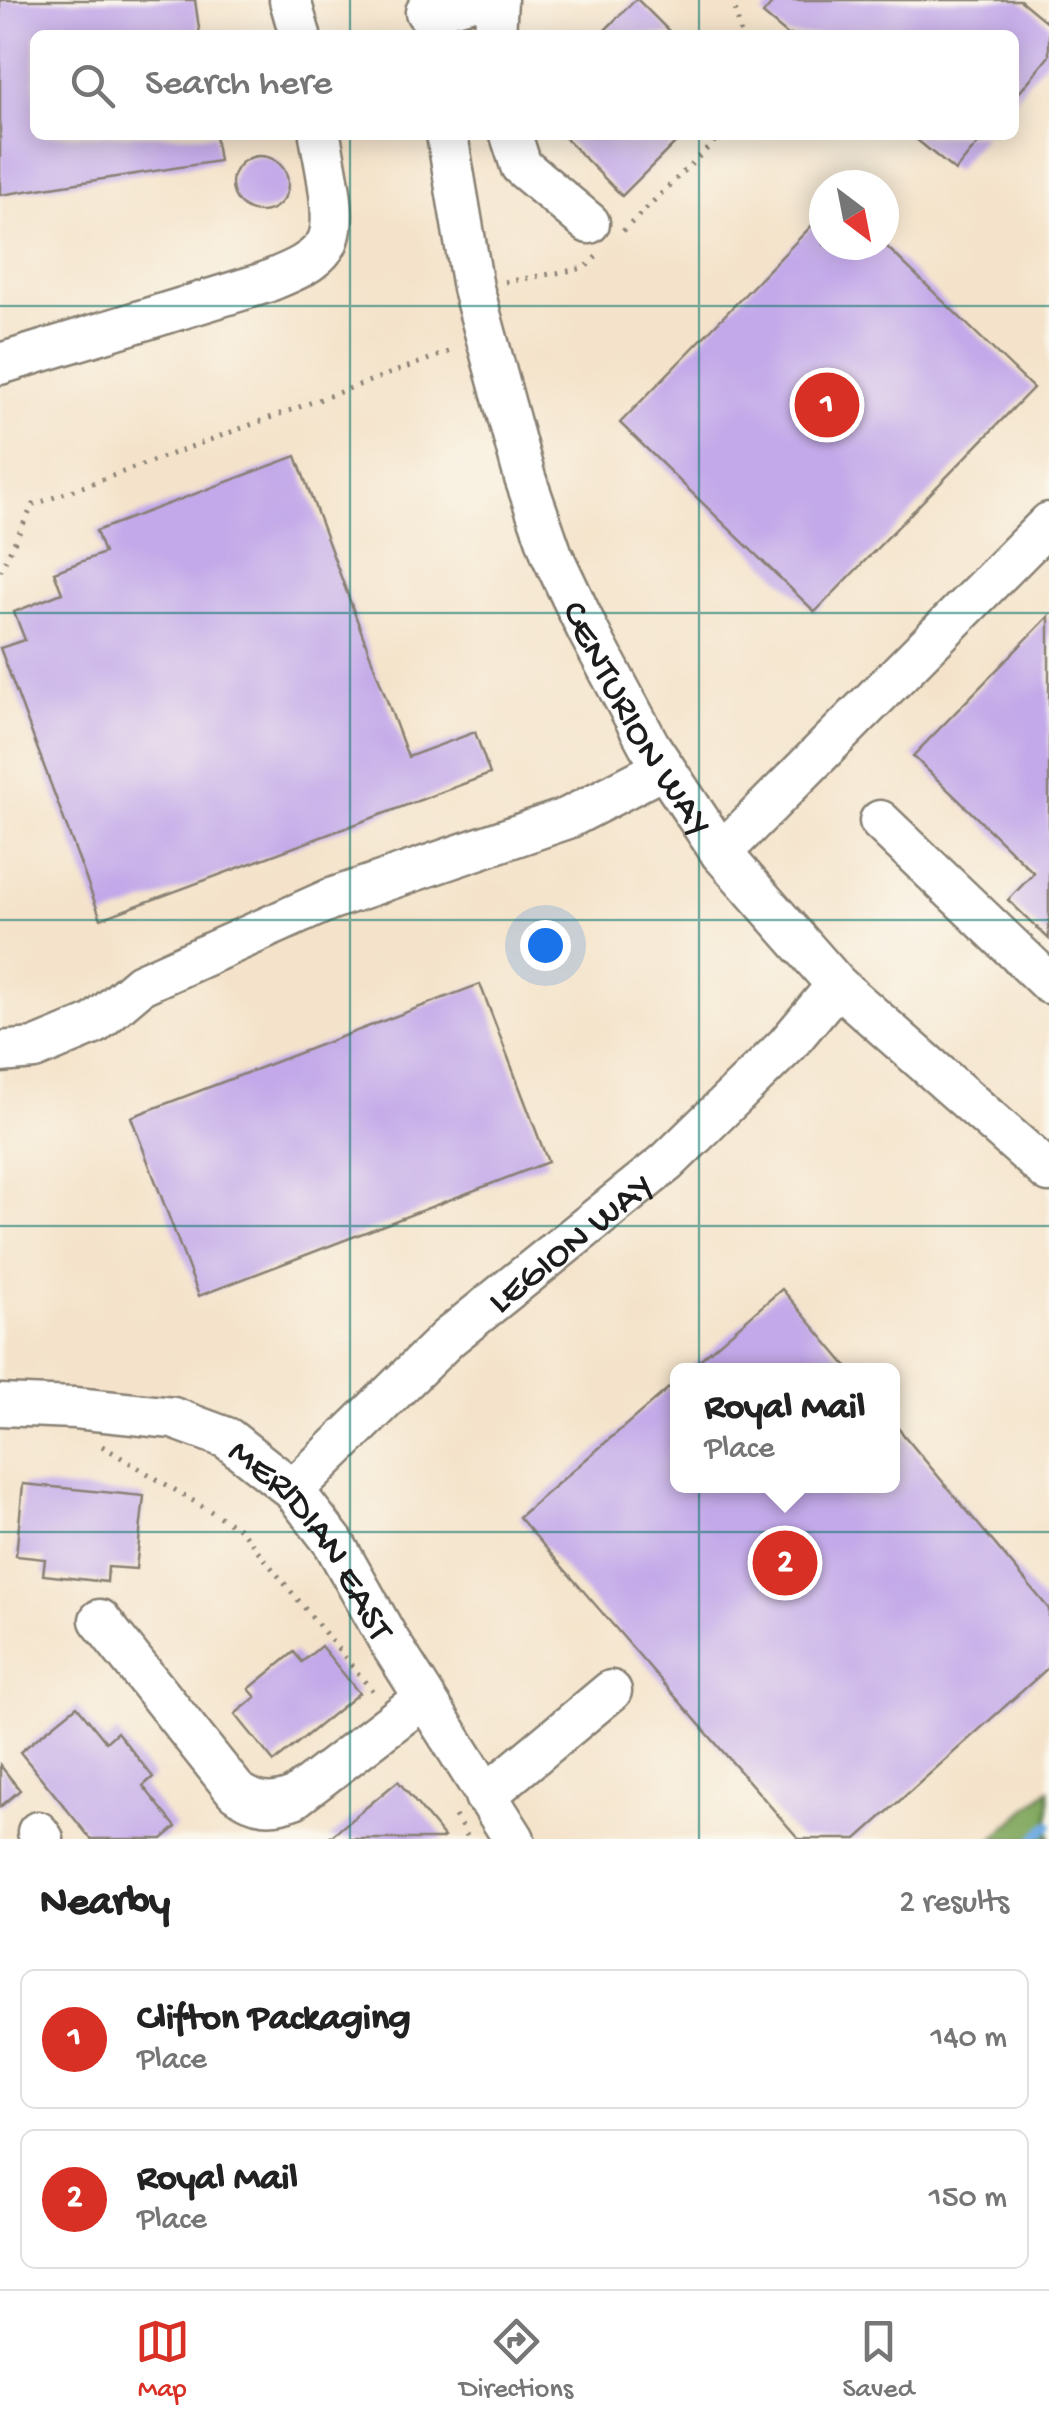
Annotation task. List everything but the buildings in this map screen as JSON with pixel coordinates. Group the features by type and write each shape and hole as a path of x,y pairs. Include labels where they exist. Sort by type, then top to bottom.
{"street":[{"path":"290,0 299,30"},
{"path":"426,22 469,0"},
{"path":"496,30 497,0"},
{"path":"0,364 264,284 302,267 327,244 333,220 321,140"},
{"name":"CENTURION WAY","path":"449,140 484,339 525,478 552,555 588,631 664,768 722,853 837,985 1049,1172"},
{"path":"512,140 520,166 589,223"},
{"path":"722,853 1049,523"},
{"path":"0,1052 34,1049 94,1024 141,984 332,898 568,818 664,768"},
{"path":"880,822 1049,983"},
{"name":"LEGION WAY","path":"292,1490 448,1338 681,1150 787,1045 837,985"},
{"name":"MERIDIAN EAST","path":"0,1404 173,1418 228,1438 292,1490 334,1543 409,1709 466,1799 514,1839"},
{"path":"100,1620 236,1791 262,1804 278,1805 294,1798 409,1709"},
{"path":"466,1799 611,1691"}],"path":[{"path":"734,0 741,30"},
{"path":"0,571 33,505 484,339"},
{"path":"96,1442 240,1529 409,1709"},
{"path":"466,1799 468,1839"}],"green space":[{"path":"1049,1789 1049,1839 992,1839"}],"waterway":[{"path":"1034,1839 1049,1825"}],"place":[{"name":"Clifton Packaging","path":"827,405"},
{"name":"Royal Mail","path":"785,1563"}]}
